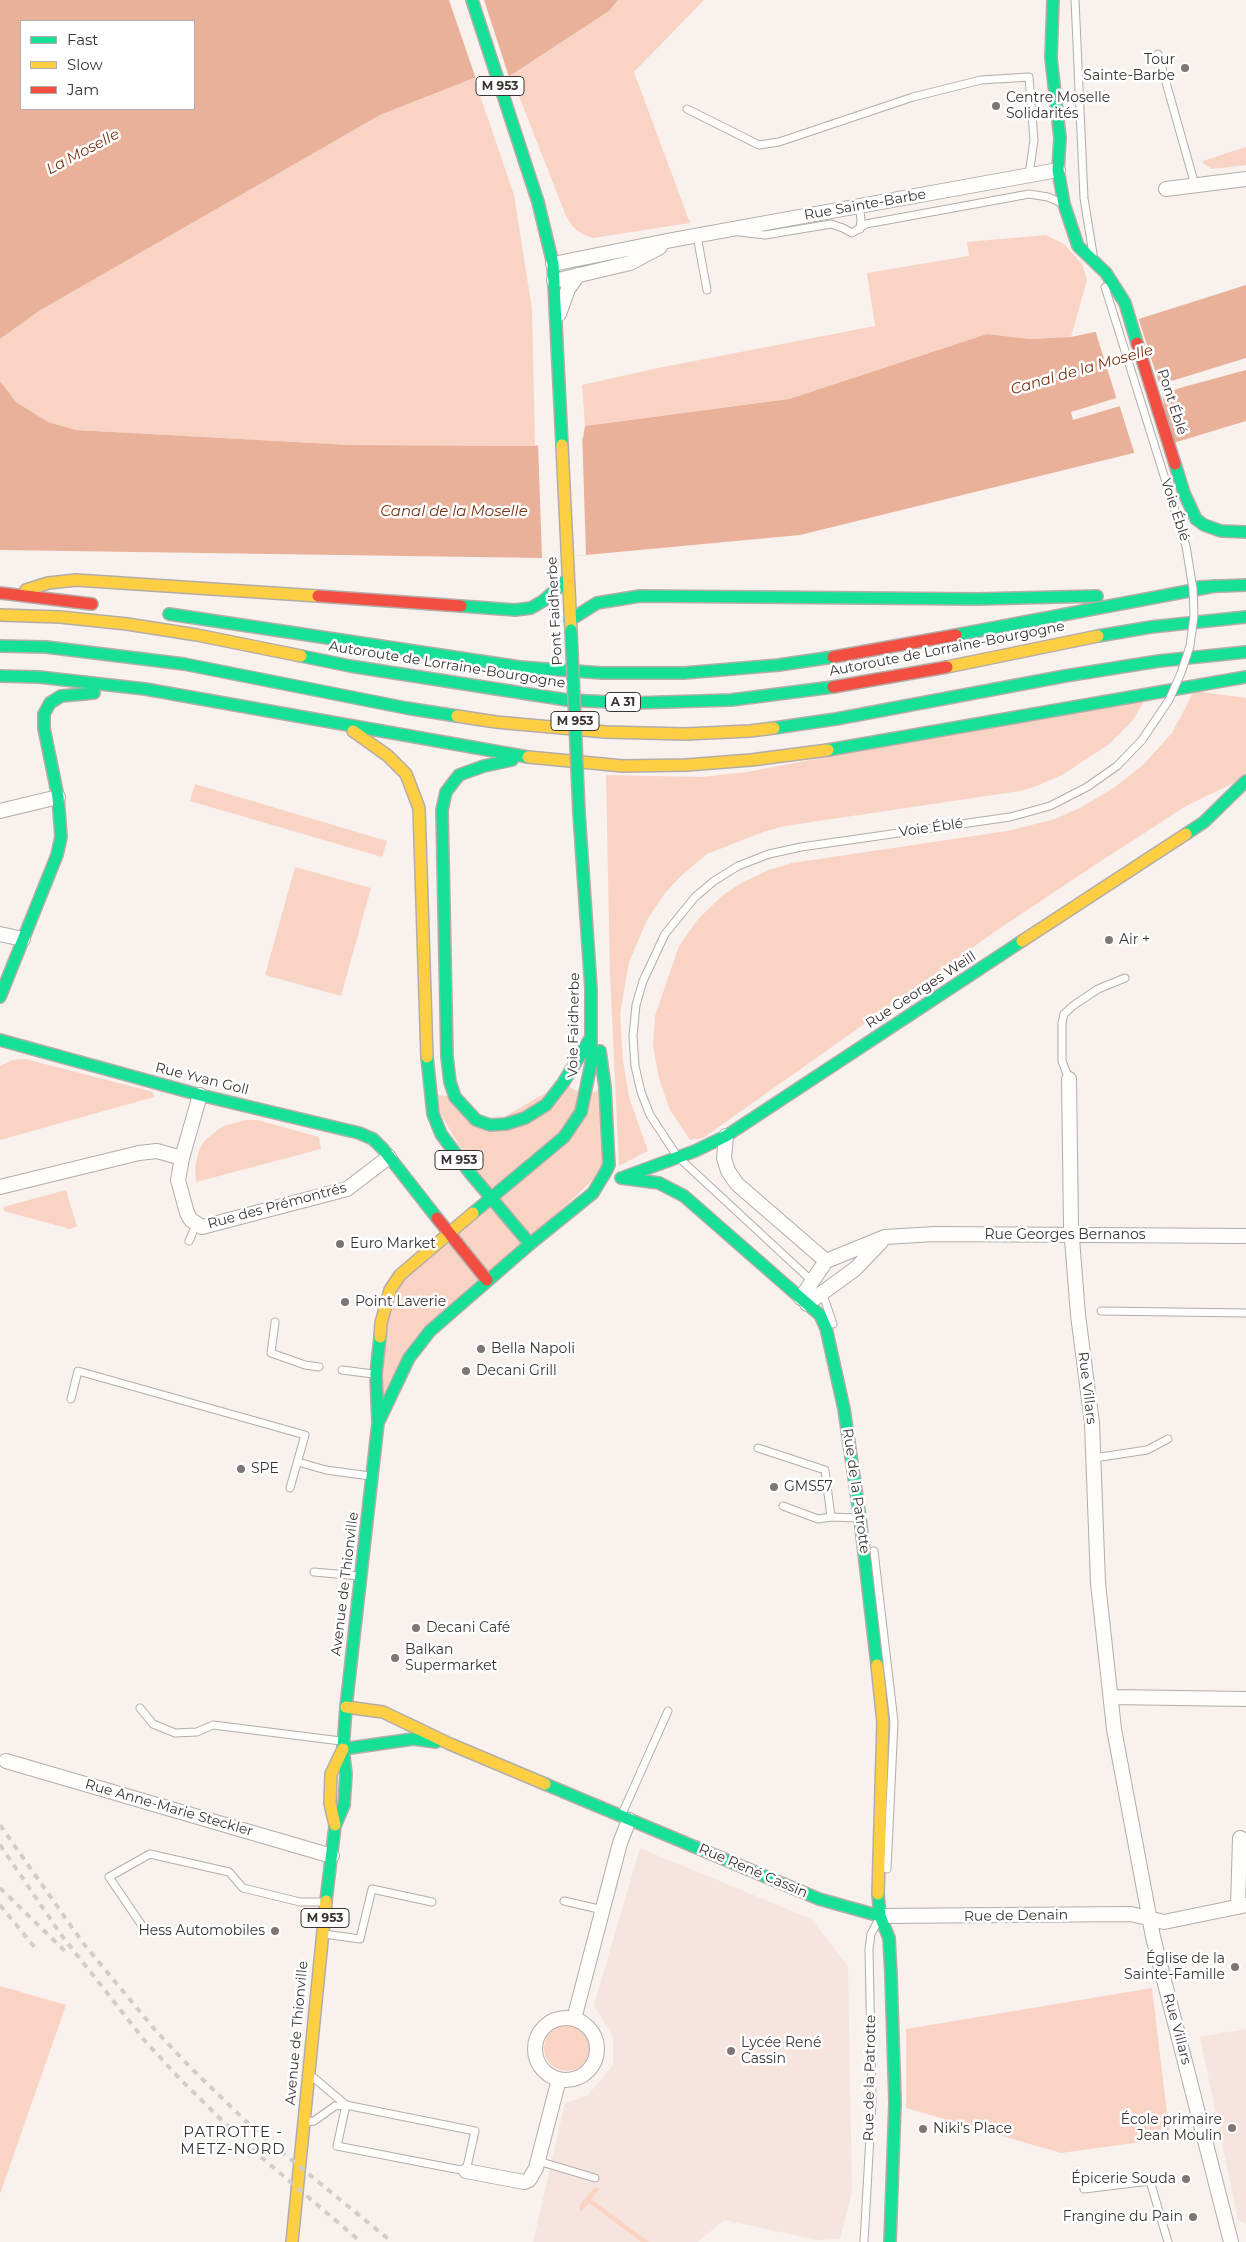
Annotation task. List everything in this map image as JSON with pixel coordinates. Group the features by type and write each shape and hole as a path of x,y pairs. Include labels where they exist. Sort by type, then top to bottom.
{"main road":[{"name":"M 953","path":"472,0 547,233 553,264 557,322"},
{"path":"1053,0 1051,58 1060,138 1058,170 1064,204 1078,246 1096,263"},
{"name":"Pont Éblé","path":"1096,263 1106,273 1124,303 1184,492 1196,518 1204,526 1221,530 1246,532"},
{"name":"Pont Faidherbe","path":"557,322 579,813"},
{"path":"15,594 48,582 76,580 220,588 515,610 531,608 543,601 568,579"},
{"path":"571,625 597,603 640,596 978,599 1096,596 1246,585"},
{"path":"161,613 520,667 602,672 684,673 779,665 888,648 1215,586"},
{"path":"0,593 103,605"},
{"name":"Autoroute de Lorraine-Bourgogne","path":"0,615 60,617 127,624 197,635 350,666 514,694 567,700 633,703 731,700 834,687 934,670 1072,640 1151,627 1246,616"},
{"path":"0,646 46,647 184,664 406,708 496,722 606,732 685,734 750,730 836,719 1102,670 1159,661 1246,652"},
{"path":"0,676 39,676 144,689 524,758 623,766 686,765 751,760 838,749 1246,677"},
{"path":"1210,682 1246,686"},
{"path":"0,997 57,855 61,837 58,797 44,728 44,714 50,703 62,696 144,689"},
{"name":"M 953","path":"347,727 388,756 406,774 419,808 427,1057 433,1114 451,1150 530,1244"},
{"path":"524,758 484,766 459,775 446,792 442,810 448,1057 450,1082 455,1097 476,1120 490,1125 506,1124 525,1118 546,1105 563,1084 590,1040"},
{"name":"Rue Georges Weill","path":"593,1193 620,1178 695,1150 726,1136 1204,822 1246,781"},
{"name":"Voie Faidherbe","path":"490,1198 564,1137 581,1112 589,1080 591,988 579,813"},
{"name":"M 953","path":"378,1422 410,1358 430,1330 487,1280 593,1193 609,1165 605,1087 591,988"},
{"name":"Rue Yvan Goll","path":"0,1040 200,1095 359,1133 373,1139 487,1280"},
{"name":"Rue de la Patrotte","path":"620,1178 659,1183 684,1196 804,1300 820,1315 826,1328 844,1409 860,1518 883,1722 877,1881 880,1916 889,1938 892,2021 895,2151 890,2242"},
{"name":"M 953","path":"378,1422 376,1374 381,1324 390,1290 400,1275 490,1198"},
{"name":"Avenue de Thionville","path":"292,2242 310,2073 317,1976 335,1826 344,1798 346,1707 378,1422"},
{"name":"Rue René Cassin","path":"346,1707 383,1712 450,1744 829,1903 880,1916"},
{"name":"Rue René Cassin","path":"344,1745 366,1747 413,1739 450,1744"}],"street":[{"name":"Rue Sainte-Barbe","path":"553,264 672,240 1058,170"},
{"path":"1166,189 1246,179"},
{"name":"Rue Sainte-Barbe","path":"554,281 630,263 672,240"},
{"path":"557,322 568,289 578,275"},
{"path":"0,811 58,797"},
{"path":"0,934 23,939"},
{"name":"Rue Villars","path":"1069,1079 1072,1235 1078,1315 1092,1423 1098,1583 1114,1729 1151,1918 1153,1937 1231,2242"},
{"name":"Rue des Prémontrés","path":"200,1095 182,1158 178,1180 187,1213 196,1224 209,1226 347,1189 389,1157"},
{"path":"726,1136 724,1158 728,1171 737,1184 826,1261 812,1282 804,1300"},
{"path":"0,1187 139,1153 157,1151 182,1158"},
{"name":"Rue Georges Bernanos","path":"826,1261 884,1237 912,1234 1246,1236"},
{"path":"804,1300 823,1293 855,1269 884,1237"},
{"path":"1111,1697 1246,1700"},
{"name":"Rue Anne-Marie Steckler","path":"6,1761 332,1856"},
{"path":"574,2019 625,1818"},
{"path":"1242,1906 1240,1838 1246,1841"},
{"name":"Rue de Denain","path":"880,1916 1131,1914 1164,1922 1242,1906"},
{"path":"557,2019 574,2019 583,2023 592,2031 596,2042 597,2054 592,2066 584,2074 573,2079 559,2079 549,2075 541,2067 536,2055 536,2043 540,2032 548,2024 557,2019"},
{"path":"466,2171 524,2182 529,2180 538,2161 559,2079"}],"lane":[{"path":"1075,0 1084,198 1096,263"},
{"path":"1158,54 1196,185"},
{"path":"686,109 759,145 779,142 912,97 972,82 1029,77 1034,140 1029,175"},
{"path":"724,231 765,235 831,224 852,233 866,224 1029,194 1048,197 1064,204"},
{"path":"859,206 860,229"},
{"path":"696,236 707,290"},
{"name":"Pont Éblé","path":"1096,263 1113,308 1157,456"},
{"name":"Voie Éblé","path":"677,1156 654,1121 641,1092 635,1066 633,1036 636,1005 652,958 665,934 695,898 714,881 738,866 769,854 801,847 1010,817 1050,806 1087,787 1116,766 1142,740 1169,700 1181,673 1190,646 1194,616 1193,589 1186,546 1157,456"},
{"path":"1069,1079 1062,1061 1062,1023 1064,1014 1098,989 1125,978"},
{"path":"677,1156 823,1293 838,1344"},
{"path":"189,1241 196,1224"},
{"path":"1101,1311 1246,1313"},
{"path":"275,1322 271,1354 305,1365 319,1367"},
{"path":"342,1370 376,1374"},
{"path":"71,1399 78,1372 305,1435 290,1488"},
{"name":"Rue de la Patrotte","path":"849,1392 854,1420"},
{"path":"1094,1458 1147,1450 1168,1439"},
{"path":"758,1448 825,1470 831,1517"},
{"path":"298,1462 326,1470 372,1476"},
{"path":"783,1506 818,1520 831,1517 844,1519 860,1518"},
{"name":"Rue de la Patrotte","path":"864,2242 872,2101 869,1949 872,1934 880,1916 887,1882 894,1722 873,1546"},
{"path":"314,1572 360,1576"},
{"path":"140,1708 153,1724 175,1733 197,1732 214,1725 344,1745"},
{"path":"625,1818 668,1711"},
{"path":"143,1927 109,1877 150,1854 229,1872 243,1888 300,1902 327,1902"},
{"path":"323,1934 360,1939 372,1889 432,1902"},
{"path":"564,1901 603,1910"},
{"path":"310,2073 326,2090 346,2104"},
{"path":"304,2123 314,2121 335,2106 346,2104 475,2131 466,2171 338,2146 346,2104"},
{"path":"538,2161 594,2178"},
{"path":"1084,2189 1150,2181 1168,2242"}],"shaded area":[{"path":"618,0 704,0 634,72 690,223 593,238 582,234 573,227 566,216 511,76 609,11"},
{"path":"474,78 514,195 532,309 535,446 350,445 76,430 48,422 16,402 0,381 0,339 39,311 380,115"},
{"path":"1246,147 1246,165 1212,169 1203,163 1203,161"},
{"path":"1046,235 1064,244 1082,264 1087,280 1071,337 1030,339 987,334 789,399 585,426 582,385 658,368 875,326 867,273 969,256 967,242"},
{"path":"1194,691 1246,698 1246,777 1186,806 1095,865 996,931 703,1138 690,1140 670,1110 659,1079 653,1045 655,1016 679,946 698,919 722,896 741,883 769,870 792,863 1007,831 1055,819 1082,807 1115,787 1143,765 1172,733"},
{"path":"1147,696 1133,720 1108,745 1062,775 1034,787 1020,791 785,826 763,832 707,854 683,874 665,893 647,920 629,962 620,1014 623,1061 629,1097 648,1151 619,1166 610,974 606,775 702,777 747,772"},
{"path":"195,784 387,841 382,857 190,801"},
{"path":"295,867 371,888 341,996 265,975"},
{"path":"26,1059 153,1092 154,1097 0,1140 0,1066 12,1060"},
{"path":"563,1083 585,1096 605,1087 609,1165 430,1331 378,1423 390,1290 490,1198 429,1094 455,1097 490,1125"},
{"path":"246,1120 257,1120 319,1137 321,1149 196,1182 195,1167 199,1150 205,1140 223,1126"},
{"path":"66,1190 77,1226 70,1229 4,1211 3,1207"},
{"name":"Lycée René Cassin","path":"640,1848 811,1919 848,1966 852,2192 840,2239 818,2240 724,2220 698,2242 533,2242 565,2103 587,2096 613,2065 613,2037 594,2005"},
{"path":"0,1986 66,2005 0,2194"},
{"path":"1152,1988 1170,2138 1061,2153 906,2108 906,2029"},
{"path":"572,2025 576,2026 586,2035 589,2039 589,2057 580,2067 572,2071 562,2071 554,2067 545,2057 544,2043 548,2035 558,2026"},
{"name":"École primaire Jean Moulin","path":"1246,2029 1246,2224 1238,2220 1200,2037"},
{"path":"594,2188 600,2188 591,2199 649,2242 641,2242 589,2203 581,2212 579,2206"}],"water":[{"name":"La Moselle","path":"0,0 618,0 609,11 507,78 490,84 474,78 380,115 39,311 0,339"},
{"name":"Canal de la Moselle","path":"1246,285 1246,358 1071,412 1073,420 1246,370 1246,421 1170,444 800,535 542,558 0,550 0,381 16,402 48,422 76,430 350,445 534,446 583,438 585,426 789,399 987,334 1030,339 1071,337 1104,330"}],"pier":[{"path":"449,0 484,0 510,80 490,86 477,82"},
{"path":"1138,317 1160,386 1117,400 1095,330"},
{"path":"1162,391 1170,447 1135,455 1119,404"},
{"path":"582,428 586,555 542,558 538,442 581,436"}],"railway":[{"path":"0,1825 83,1943 156,2031 256,2131 392,2242"},
{"path":"0,1845 62,1936 145,2041 179,2078 247,2145 361,2242"},
{"path":"0,1888 67,1953"},
{"path":"0,1905 36,1949"}],"traffic: fast":[{"path":"472,0 538,202 553,264 562,445"},
{"path":"1053,0 1051,58 1060,138 1058,170 1064,204 1078,246 1106,273 1125,303 1137,343"},
{"path":"1175,464 1184,493 1196,519 1204,525 1221,531 1246,532"},
{"path":"461,606 515,610 531,608 543,601 568,579"},
{"path":"1199,587 1246,585"},
{"path":"956,635 1215,586"},
{"path":"570,620 597,603 640,596 978,599 1097,596"},
{"path":"169,614 520,667 602,673 684,673 779,665 833,657"},
{"path":"1098,636 1151,627 1246,617"},
{"path":"571,630 579,813"},
{"path":"0,646 46,647 184,664 406,708 457,716"},
{"path":"774,728 836,719 1065,676 1159,661 1246,652"},
{"path":"301,656 350,666 567,700 633,703 731,700 833,687"},
{"path":"0,676 39,677 145,689 528,757"},
{"path":"828,750 1246,677"},
{"path":"58,797 44,728 44,714 50,703 61,696 94,693"},
{"path":"512,760 484,766 459,775 446,792 442,810 447,1057 450,1082 455,1097 476,1120 490,1125 506,1124 525,1118 546,1105 563,1083 590,1039"},
{"path":"1186,834 1204,822 1246,781"},
{"path":"0,997 57,855 61,837 58,797"},
{"path":"473,1213 564,1137 581,1112 591,1064 591,989 579,813"},
{"path":"624,1177 695,1151 726,1136 1022,941"},
{"path":"0,1040 200,1095 359,1133 373,1139 383,1149 437,1218"},
{"path":"379,1421 409,1358 430,1331 530,1244 593,1193 605,1173 609,1165 605,1087 600,1051"},
{"path":"427,1057 433,1114 441,1134 470,1173 530,1244"},
{"path":"621,1178 659,1183 684,1196 820,1315 826,1328 844,1409 860,1518 877,1665"},
{"path":"326,1901 335,1826 344,1805 346,1774 343,1749 346,1707 378,1423 376,1374 380,1337"},
{"path":"343,1749 413,1739 436,1742"},
{"path":"545,1784 819,1899 880,1916"},
{"path":"878,1894 880,1916 889,1938 891,1975 895,2102 890,2242"}],"traffic: slow":[{"path":"562,445 571,630"},
{"path":"26,590 48,583 76,580 318,596"},
{"path":"0,615 60,617 127,624 197,635 301,656"},
{"path":"947,667 1098,636"},
{"path":"457,716 496,722 606,732 685,734 774,728"},
{"path":"353,731 388,756 406,774 419,808 427,1057"},
{"path":"528,757 623,766 686,765 751,760 828,750"},
{"path":"1022,941 1186,834"},
{"path":"380,1337 381,1323 390,1290 400,1275 473,1213"},
{"path":"877,1665 883,1722 878,1894"},
{"path":"346,1707 383,1712 450,1744 545,1784"},
{"path":"335,1825 330,1803 331,1774 343,1749"},
{"path":"292,2242 326,1901"}],"traffic: jam":[{"path":"1137,343 1175,464"},
{"path":"0,593 92,604"},
{"path":"318,596 461,606"},
{"path":"833,657 956,635"},
{"path":"833,687 947,667"},
{"path":"437,1218 487,1280"}],"place":[{"name":"Tour Sainte-Barbe","path":"1185,68"},
{"name":"Centre Moselle Solidarités","path":"996,106"},
{"name":"Air +","path":"1109,940"},
{"name":"Euro Market","path":"340,1244"},
{"name":"Point Laverie","path":"345,1302"},
{"name":"Bella Napoli","path":"481,1349"},
{"name":"Decani Grill","path":"466,1371"},
{"name":"SPE","path":"241,1469"},
{"name":"GMS57","path":"774,1487"},
{"name":"Decani Café","path":"416,1628"},
{"name":"Balkan Supermarket","path":"395,1658"},
{"name":"Hess Automobiles","path":"275,1931"},
{"name":"Église de la Sainte-Famille","path":"1235,1967"},
{"name":"Lycée René Cassin","path":"731,2051"},
{"name":"École primaire Jean Moulin","path":"1232,2128"},
{"name":"Niki's Place","path":"923,2129"},
{"name":"Épicerie Souda","path":"1186,2179"},
{"name":"Frangine du Pain","path":"1193,2217"}],"district":[{"name":"PATROTTE - METZ-NORD","path":"233,2142"}]}
